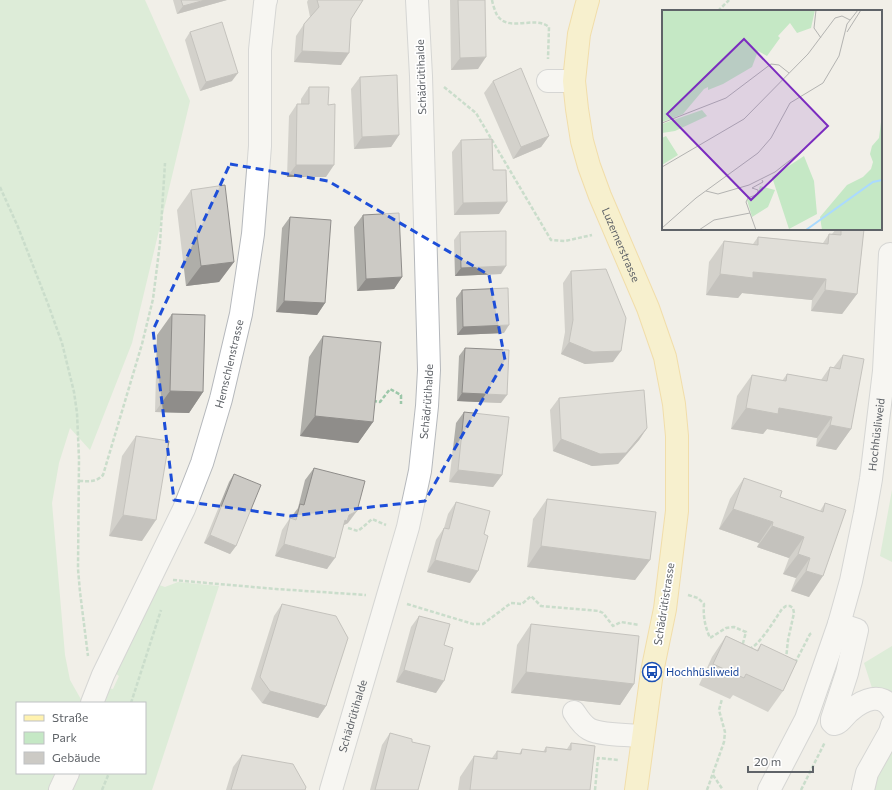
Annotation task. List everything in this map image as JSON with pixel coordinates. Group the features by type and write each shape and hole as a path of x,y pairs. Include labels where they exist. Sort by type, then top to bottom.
{"main road":[{"name":"Luzernerstrasse","path":"588,0 579,34 574,81 582,142 600,196 648,308 665,356 674,404 677,436 677,488"},
{"name":"Schädrütistrasse","path":"636,790 652,672 665,609 677,511 677,488"}],"street":[{"name":"Hemschlenstrasse","path":"92,702 103,675 184,508 202,463 222,391 241,314 253,234 260,146 260,50 266,0"},
{"name":"Schädrütihalde","path":"331,790 388,599 408,527 420,471 427,406 429,370 421,76 417,0"},
{"path":"548,81 574,81"},
{"name":"Hochhüsliweid","path":"769,790 806,719 839,624 851,581 866,514 884,371 890,254"},
{"path":"839,624 857,630 847,673 832,722 834,724 838,723 851,710 869,699 876,698 886,701 892,709"},
{"path":"574,712 580,721 590,729 599,732 643,736"},
{"path":"863,790 867,773 890,732 892,725"},
{"path":"60,790 68,774"}],"path":[{"path":"492,0 497,16 503,21 510,23 538,23 549,27 548,81"},
{"path":"719,10 729,0"},
{"path":"440,84 476,113 551,240 565,241 599,234"},
{"path":"79,481 94,481 103,475 142,344 153,299 160,243 165,163"},
{"path":"0,187 18,227 48,304 62,343 74,392 77,414 79,459 78,569 87,653 92,666 103,675"},
{"path":"368,401 380,402 390,390 401,395 402,404"},
{"path":"348,528 358,531 372,519 386,525 385,531"},
{"path":"171,580 369,595"},
{"path":"690,595 698,598 704,604 703,617 710,638 726,628 734,627 746,632 743,643 748,649 752,648 758,642 782,609 786,606 793,608 794,613 788,640 786,662"},
{"path":"402,603 473,624 483,624 511,603 522,604 531,596 541,606 599,611 603,613 614,626 621,622 643,626"},
{"path":"131,702 162,607"},
{"path":"794,665 810,634 816,630"},
{"path":"707,790 724,742 725,732 719,710 722,699"},
{"path":"801,790 834,724"},
{"path":"595,790 598,758 619,760"},
{"path":"102,790 109,774"},
{"path":"713,775 723,790"}],"highlighted area":[{"path":"230,164 328,181 489,275 505,360 425,501 290,516 174,500 153,330"}],"green space":[{"path":"0,0 145,0 190,101 132,343 90,450 70,428 59,463 52,503 65,655 70,680 82,702 16,702 16,774 59,774 53,790 0,790"},
{"path":"892,490 892,562 880,556"},
{"path":"178,582 219,586 152,790 72,790 78,774 146,774 146,702 103,702 108,688 113,689 119,676 115,673 154,593 159,585 165,587"},
{"path":"892,646 892,699 873,691 864,663"},
{"path":"892,736 892,790 869,790"}],"building":[{"path":"181,0 205,0 183,6"},
{"path":"317,0 363,0 351,19 349,53 302,51 304,24 319,7"},
{"path":"458,0 485,0 486,57 460,58"},
{"path":"222,22 238,73 206,82 190,32"},
{"path":"521,68 549,136 521,147 493,81"},
{"path":"397,75 399,135 362,137 360,77"},
{"path":"309,87 329,87 328,105 335,104 334,165 296,165 297,104 309,104"},
{"path":"492,139 493,170 506,170 507,202 463,203 461,140"},
{"path":"225,185 234,262 201,266 191,190"},
{"path":"399,213 402,277 366,279 363,215"},
{"path":"290,217 331,220 325,303 284,301"},
{"path":"841,230 864,230 857,294 825,290 826,279 753,272 753,278 720,274 724,241 758,245 758,237 828,244 829,234 841,235"},
{"path":"506,231 506,266 461,268 460,232"},
{"path":"606,269 626,318 621,351 593,352 569,342 573,320 571,271"},
{"path":"508,288 509,325 463,327 462,290"},
{"path":"172,314 205,315 203,392 170,391"},
{"path":"323,336 381,342 373,422 315,416"},
{"path":"465,348 509,350 507,395 462,393"},
{"path":"843,355 864,359 851,429 830,425 832,417 779,408 778,414 746,408 752,375 786,381 787,374 827,381 830,367 840,369"},
{"path":"644,390 647,428 626,453 600,454 561,439 559,398"},
{"path":"464,412 509,417 502,475 458,470"},
{"path":"136,436 169,441 156,520 123,515"},
{"path":"314,468 365,481 357,511 349,515 347,521 345,520 335,558 284,544 290,518 296,520 300,504 304,505"},
{"path":"234,474 261,485 236,546 210,535"},
{"path":"744,478 782,491 780,497 823,512 825,503 846,510 823,576 806,571 810,558 798,554 804,537 772,526 773,522 733,509"},
{"path":"547,499 656,512 650,560 541,546"},
{"path":"456,502 490,511 484,534 488,536 478,571 435,560 444,528 449,529"},
{"path":"282,604 336,616 348,638 326,706 270,691 260,677"},
{"path":"419,616 450,624 444,645 453,648 444,681 404,670"},
{"path":"531,624 639,636 634,684 526,672"},
{"path":"726,636 758,651 761,644 797,661 783,691 746,674 744,678 713,664"},
{"path":"390,733 412,739 412,742 430,746 418,790 375,790"},
{"path":"571,743 595,746 590,790 470,790 474,756 497,759 497,751 521,754 522,749 546,752 546,747 571,750"},
{"path":"242,755 293,764 306,787 305,790 231,790"}],"place":[{"name":"Hochhüsliweid","path":"652,672"}]}
